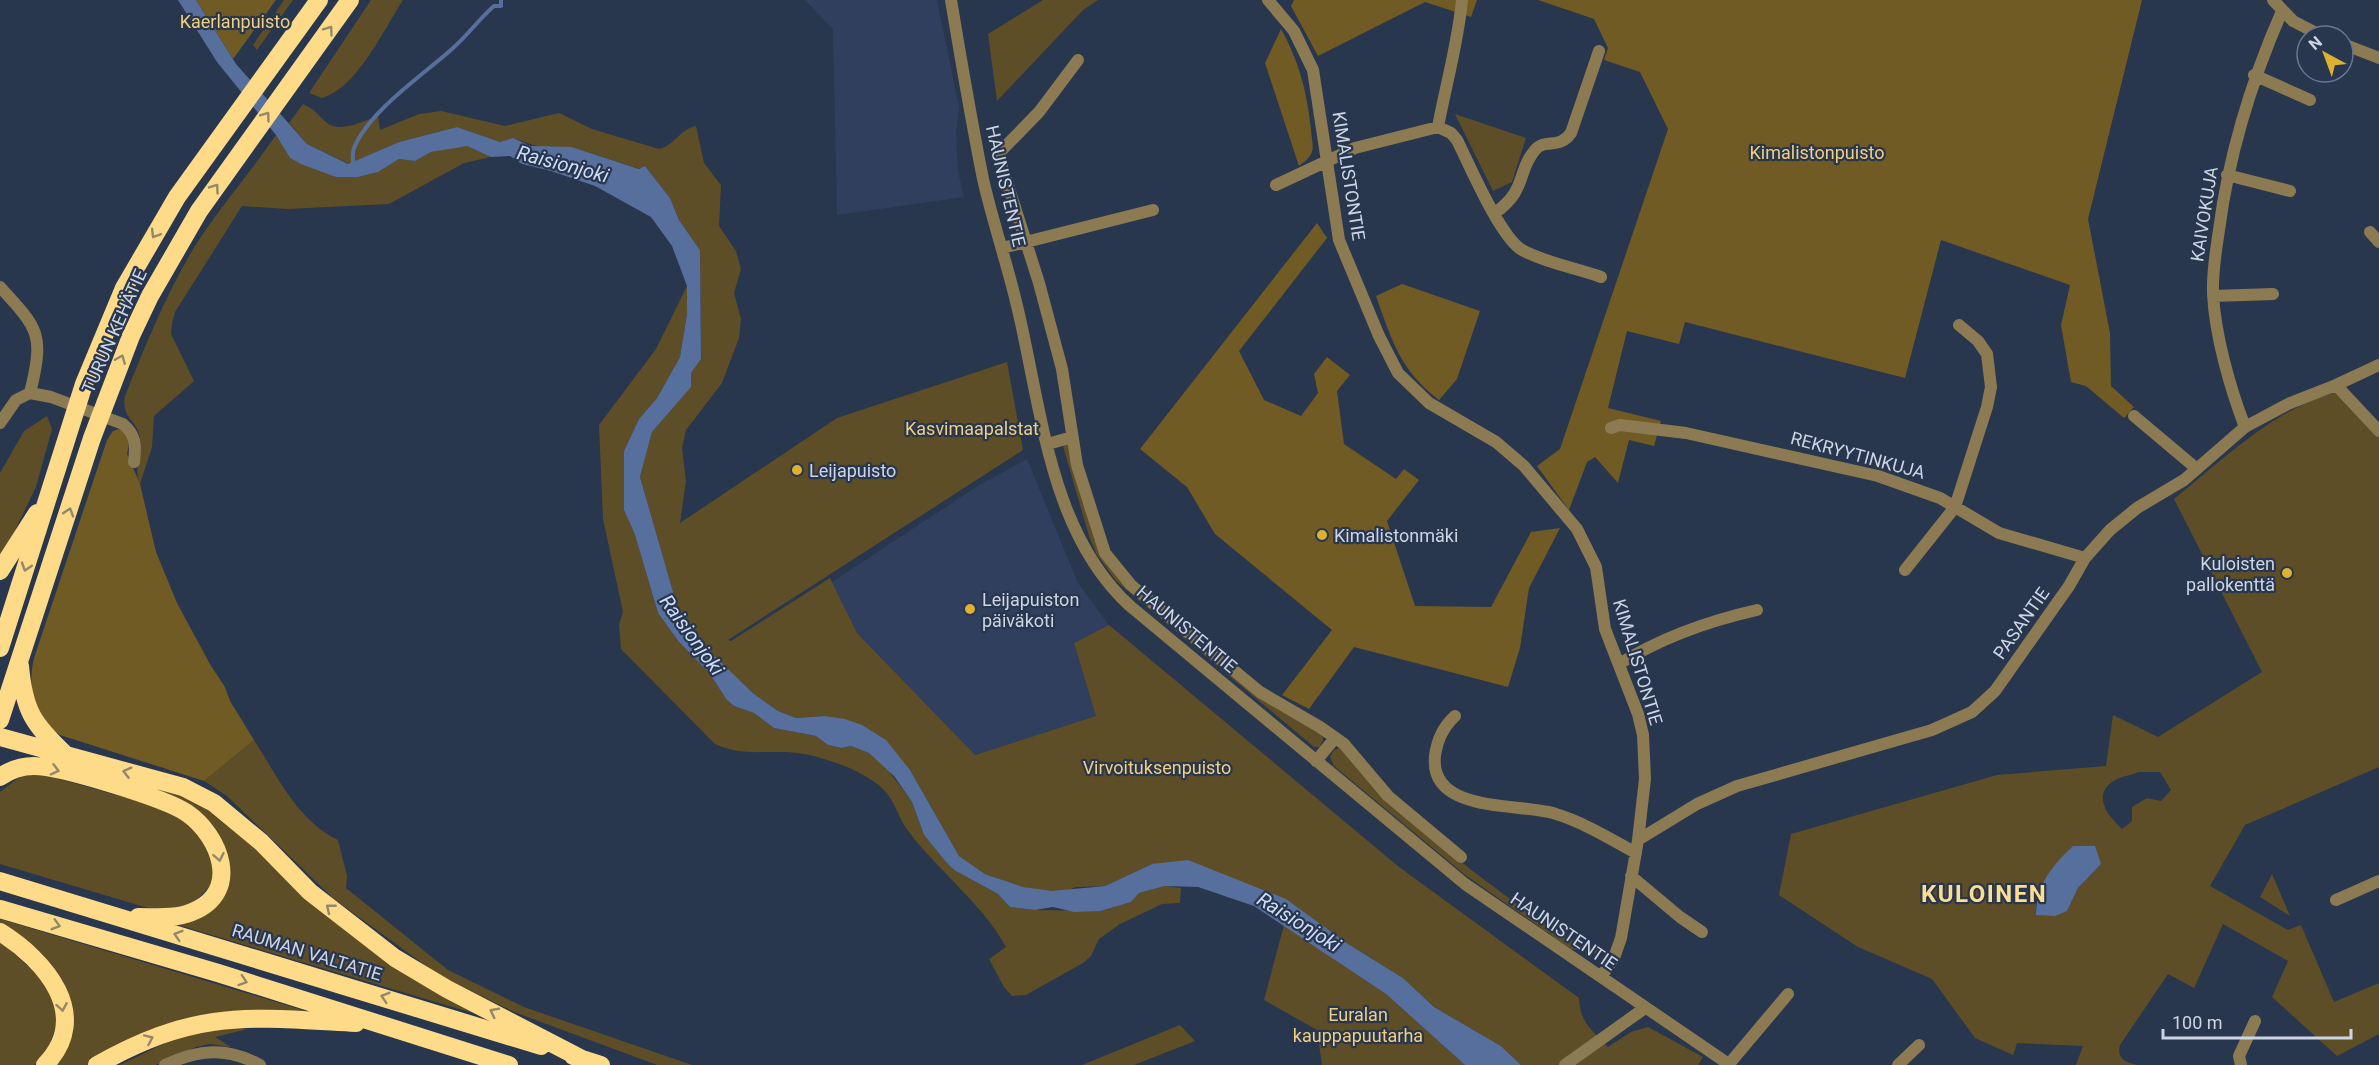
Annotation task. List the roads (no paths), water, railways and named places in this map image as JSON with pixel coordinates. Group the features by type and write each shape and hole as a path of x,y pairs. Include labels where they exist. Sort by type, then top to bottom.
{"highway":[{"name":"TURUN KEHÄTIE","path":"0,648 77,406 105,329 124,288 177,197 319,0"},
{"name":"TURUN KEHÄTIE","path":"0,720 101,414 131,336 150,296 171,256 232,164 350,0"},
{"path":"0,571 51,491"},
{"path":"20,658 23,694 29,712 37,727 68,756"},
{"path":"0,737 183,787 214,803 261,842 310,891 395,957 447,989 582,1059"},
{"path":"0,777 15,769 43,766 112,785 178,808 200,824 213,840 220,855 221,877 213,895 203,905 184,915 121,918"},
{"name":"RAUMAN VALTATIE","path":"0,881 601,1065"},
{"path":"0,909 218,973 509,1065"},
{"path":"0,933 29,953 46,970 62,1002 62,1037 56,1052 45,1065"},
{"path":"97,1065 152,1037 213,1020 277,1017 382,1025"}],"street":[{"name":"HAUNISTENTIE","path":"951,0 984,180 1048,444 1062,495 1080,542 1099,574 1130,606 1473,890 1729,1065"},
{"name":"KIMALISTONTIE","path":"1268,0 1294,31 1313,70 1328,161 1334,219 1343,252 1379,336 1398,373 1429,404 1512,454 1577,529 1596,567 1602,615 1638,714 1644,744 1645,779 1636,853 1617,951 1601,977"},
{"path":"1438,127 1449,68 1459,37 1462,0"},
{"path":"2273,0 2297,24"},
{"name":"KAIVOKUJA","path":"2245,427 2235,397 2213,296 2213,276 2227,175 2254,75 2282,11"},
{"path":"2355,49 2379,58"},
{"path":"1495,213 1512,199 1534,151 1539,146 1562,143 1571,133 1599,51"},
{"name":"HAUNISTENTIE","path":"1078,60 1039,112 998,154 1062,369 1077,465 1105,553 1121,576 1260,692 1335,738 1353,753 1388,796 1461,857"},
{"path":"2254,75 2310,100"},
{"path":"1276,185 1355,148 1438,127 1451,133 1457,140 1509,238 1523,250 1601,277"},
{"path":"2227,175 2290,191"},
{"path":"1002,248 1153,210"},
{"path":"0,287 28,319 38,337 37,363 30,393"},
{"path":"2213,296 2273,294"},
{"path":"1905,570 1955,507 1991,387 1987,354 1978,340 1959,325"},
{"name":"PASANTIE","path":"1638,840 1706,800 1737,786 1932,730 1972,712 1995,690 2069,586 2085,558 2122,519 2197,469 2245,427 2288,404 2379,365"},
{"path":"2336,385 2379,431"},
{"path":"0,423 16,400 30,393 77,406 101,414 132,431 136,448 134,462"},
{"path":"2134,416 2197,469"},
{"name":"REKRYYTINKUJA","path":"1611,428 1620,425 1686,432 1774,451 1920,489 1999,532 2085,558"},
{"path":"1048,444 1072,437"},
{"path":"1618,664 1642,649 1712,621 1757,610"},
{"path":"1455,716 1446,725 1436,746 1434,763 1438,777 1459,797 1553,814 1577,822 1636,853"},
{"path":"1316,761 1335,738"},
{"path":"1631,876 1680,917 1702,932"},
{"path":"2336,900 2379,881"},
{"path":"1729,1065 1788,994"},
{"path":"1565,1065 1645,1008"},
{"path":"2241,1065 2239,1056 2255,1021"},
{"path":"1898,1065 1919,1045"},
{"path":"165,1065 180,1058 212,1050 227,1052 260,1065"}],"water":[{"name":"Raisionjoki","path":"178,0 196,0 236,64 307,144 348,164 399,142 457,127 500,142 513,138 531,146 572,147 639,169 645,166 670,198 679,220 700,250 701,359 691,373 691,387 652,432 640,477 678,609 696,638 754,694 778,711 796,718 824,716 845,719 862,725 886,740 910,770 959,856 985,874 1023,887 1052,891 1105,886 1152,864 1188,860 1286,899 1345,942 1403,978 1434,1007 1501,1046 1521,1065 1465,1065 1386,994 1254,906 1198,887 1165,886 1139,893 1131,902 1101,911 1074,912 1053,907 1035,910 1010,907 998,894 954,870 946,862 924,835 912,802 894,776 869,753 851,746 842,748 828,745 816,736 774,728 754,713 734,706 726,699 710,674 679,642 658,613 635,535 624,510 624,451 639,419 657,398 680,357 687,314 687,286 672,246 651,217 595,186 522,164 510,156 491,157 467,146 431,152 415,161 399,159 378,172 358,177 336,177 301,164 290,158 276,135 217,62"},
{"path":"2073,846 2095,846 2101,864 2078,888 2067,911 2055,916 2036,915 2042,885 2058,861"}],"waterway":[{"path":"353,166 354,148 361,134 384,107 457,44 494,6 501,6 501,0"}],"place":[{"name":"Leijapuisto","path":"797,470"},
{"name":"Kimalistonmäki","path":"1322,535"},
{"name":"Kuloisten pallokenttä","path":"2287,573"},
{"name":"Leijapuiston päiväkoti","path":"970,609"}],"district":[{"name":"KULOINEN","path":"1984,894"}],"park label":[{"name":"Kaerlanpuisto","path":"235,21"},
{"name":"Kimalistonpuisto","path":"1817,152"},
{"name":"Kasvimaapalstat","path":"972,428"},
{"name":"Virvoituksenpuisto","path":"1157,767"},
{"name":"Euralan kauppapuutarha","path":"1358,1024"}]}
